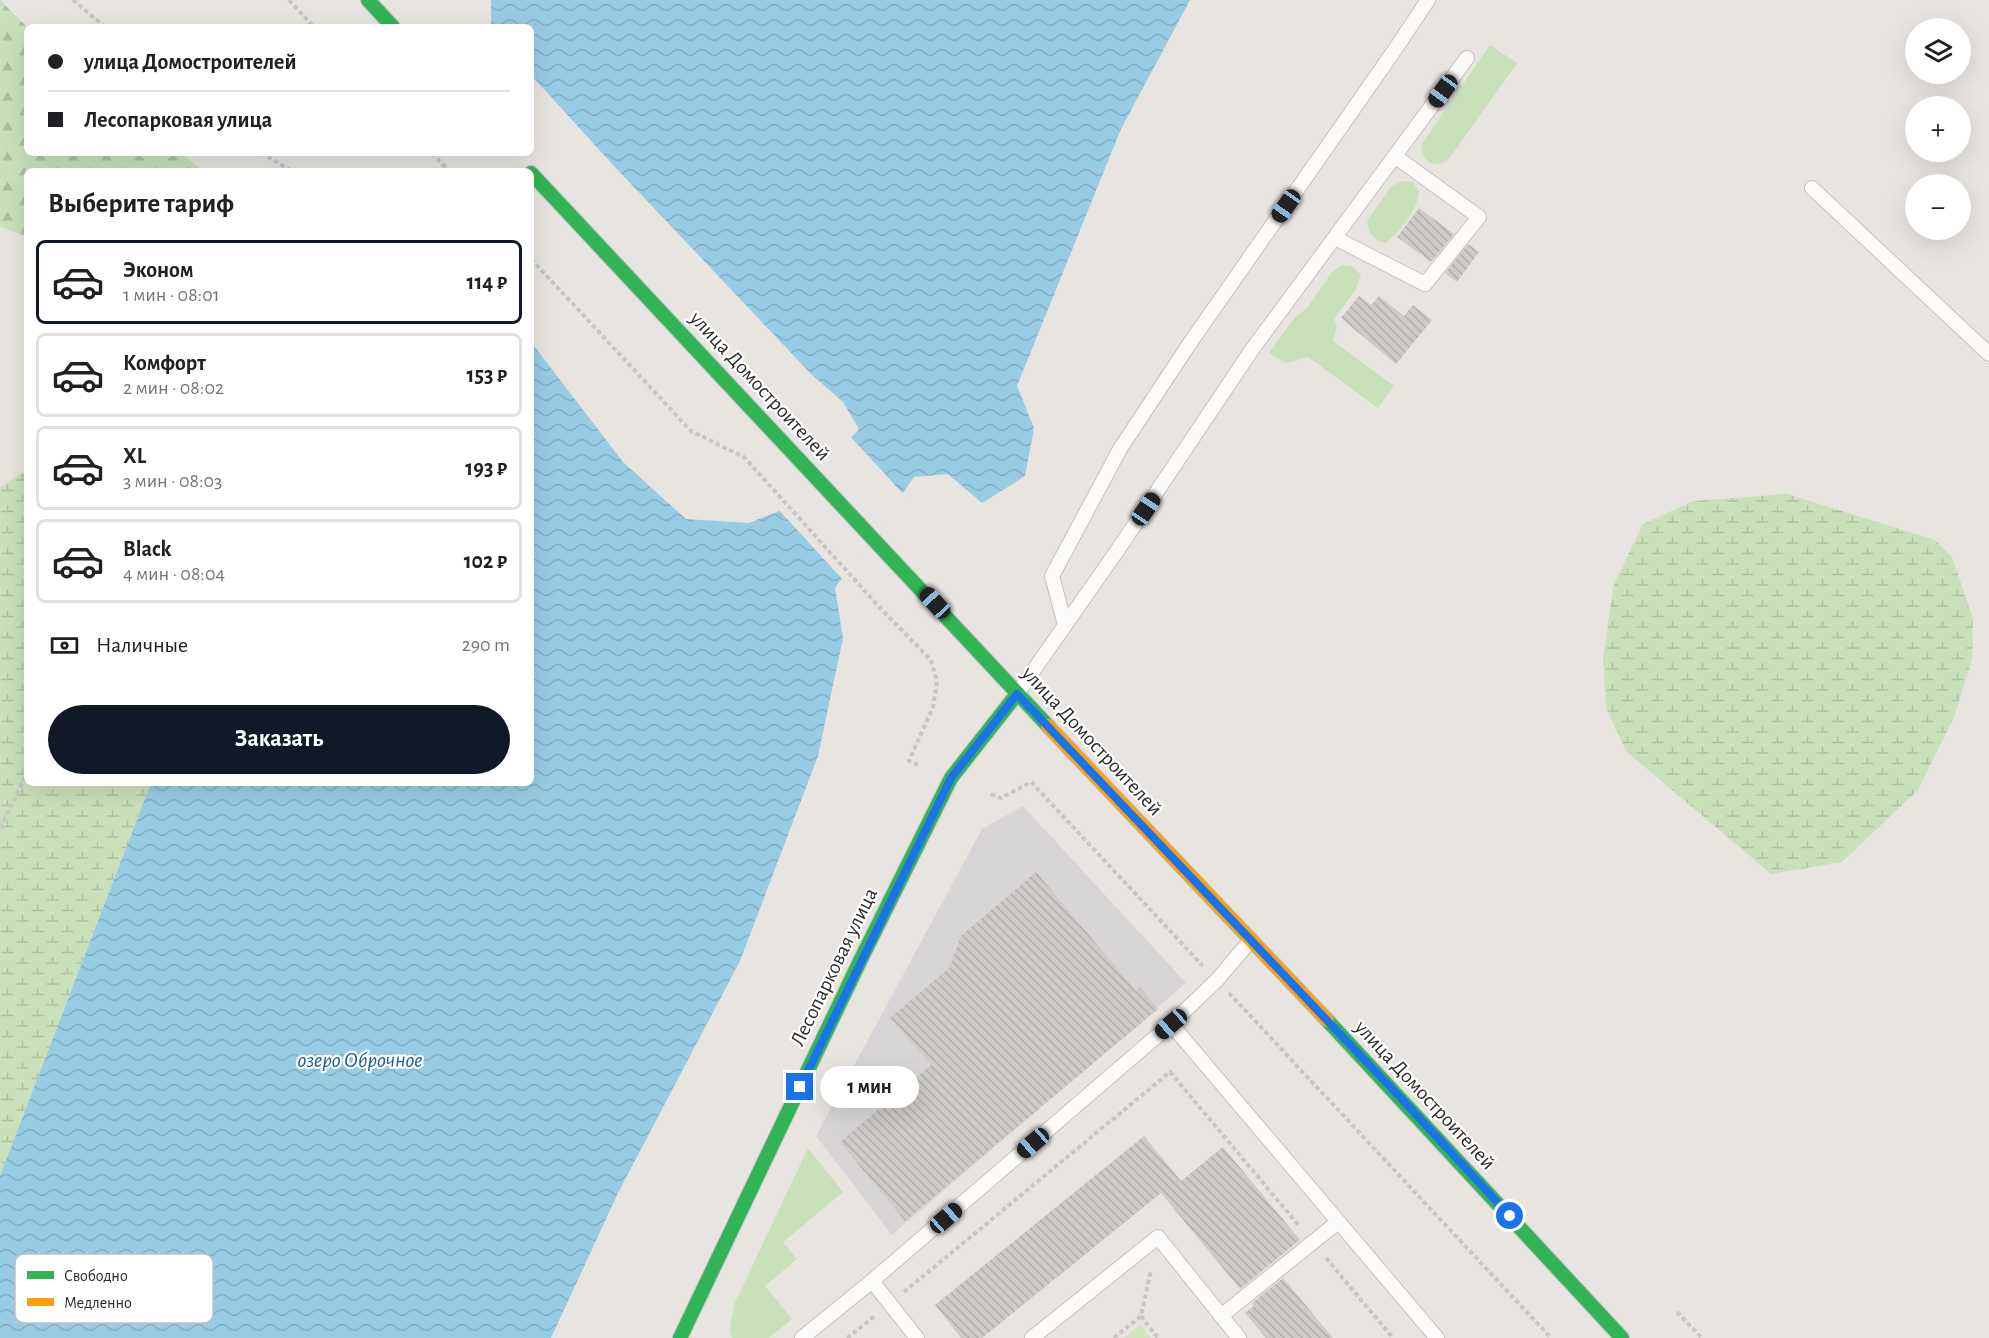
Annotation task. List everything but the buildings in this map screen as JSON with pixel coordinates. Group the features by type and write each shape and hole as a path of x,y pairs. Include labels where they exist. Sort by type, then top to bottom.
{"main road":[{"path":"376,3 391,24"},
{"name":"улица Домостроителей","path":"534,176 1017,694 1397,1094 1622,1338"},
{"name":"Лесопарковая улица","path":"680,1338 854,972 951,778 1017,694"}],"lane":[{"path":"1065,625 1052,576 1120,449 1190,343 1428,0"},
{"path":"1017,694 1251,351 1467,58"},
{"path":"1335,238 1425,284 1479,217 1396,157"},
{"path":"1812,188 1989,354"},
{"path":"802,1338 872,1281 1171,1024 1217,980 1251,940"},
{"path":"1171,1024 1437,1338"},
{"path":"1221,1316 1338,1221"},
{"path":"1032,1338 1158,1237 1239,1338"},
{"path":"872,1281 917,1338"}],"path":[{"path":"73,0 101,24"},
{"path":"289,0 312,24"},
{"path":"266,156 287,168"},
{"path":"435,156 446,168"},
{"path":"534,263 691,431 744,457 882,610 931,660 937,682 933,707 909,760 918,765"},
{"path":"0,828 24,780"},
{"path":"991,794 1001,798 1031,782 1551,1338"},
{"path":"847,1338 1170,1072 1393,1338"},
{"path":"1114,1338 1141,1317 1158,1237"},
{"path":"1677,1312 1702,1338"},
{"path":"1141,1317 1158,1338"}],"shaded area":[{"path":"1023,806 1186,983 892,1235 816,1136 982,829"}],"green space":[{"path":"0,0 24,24 24,156 185,156 199,168 24,168 24,236 0,227"},
{"path":"1490,45 1517,63 1449,159 1434,164 1424,156 1421,145"},
{"path":"1402,181 1413,182 1419,192 1418,199 1407,220 1385,243 1372,235 1367,221 1391,187"},
{"path":"1342,265 1352,266 1361,275 1356,289 1334,320 1337,327 1333,341 1394,386 1378,408 1308,357 1286,363 1269,353 1294,318 1307,308 1332,272"},
{"path":"24,472 24,786 150,786 0,1176 0,487"},
{"path":"1787,494 1935,540 1952,557 1973,618 1972,660 1954,717 1918,790 1842,862 1771,874 1626,751 1606,708 1603,658 1614,584 1643,524 1693,501"},
{"path":"808,1148 843,1192 783,1242 797,1259 765,1286 792,1319 769,1338 732,1338 730,1329 734,1305"},
{"path":"1140,1325 1151,1338 1124,1338"}],"water":[{"name":"озеро Оброчное","path":"491,0 1190,0 1121,129 1017,386 1034,428 1025,476 982,503 948,474 914,477 835,588 843,638 818,756 740,961 618,1193 551,1338 0,1338 0,1176 150,786 534,786 534,346 623,462 686,519 749,523 784,509 859,429 843,402 812,375 534,78 534,24 491,24"}],"pier":[{"path":"849,435 905,496 844,581 777,508 782,506"}],"traffic: fast":[{"path":"368,0 390,24"},
{"path":"534,176 1048,726"},
{"path":"680,1338 860,961 951,778 1017,694"},
{"path":"1327,1020 1622,1338"}],"traffic: slow":[{"path":"1048,726 1327,1020"}],"route":[{"path":"800,1087 951,778 1017,694 1510,1216"}]}
